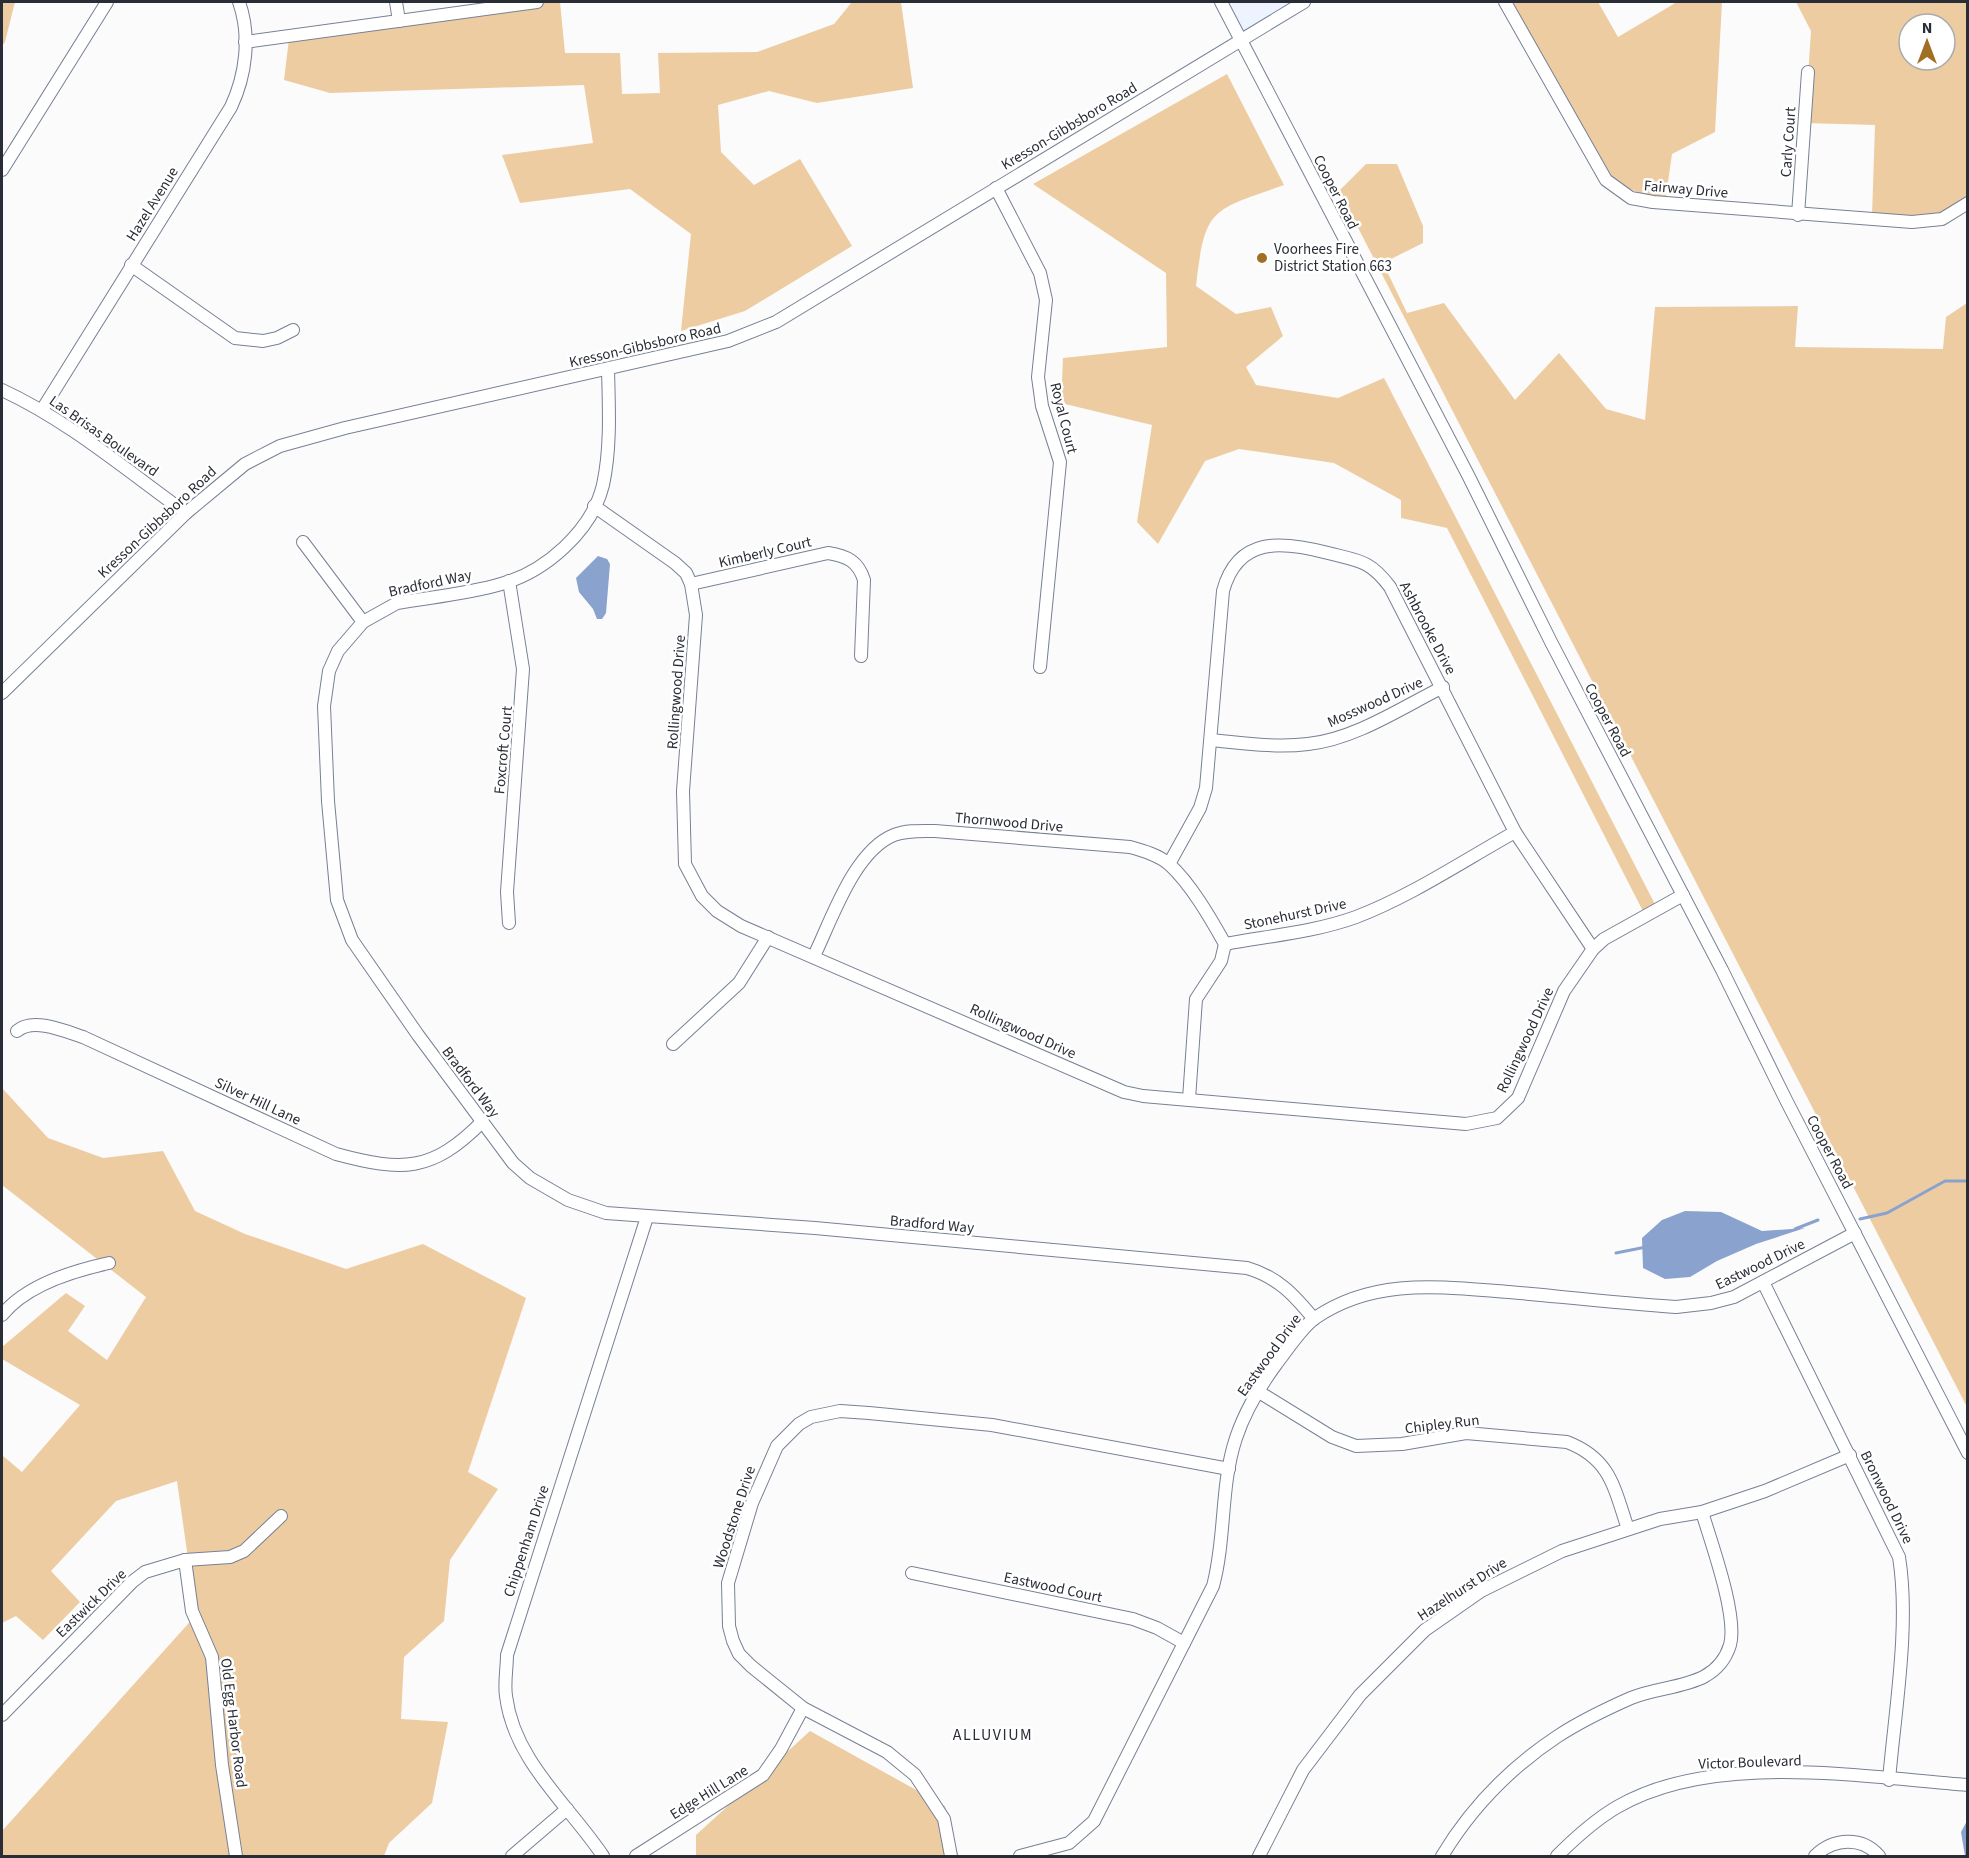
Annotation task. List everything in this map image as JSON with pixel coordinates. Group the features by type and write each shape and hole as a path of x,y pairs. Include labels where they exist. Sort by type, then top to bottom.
{"street":[{"path":"2,170 107,2"},
{"name":"Hazel Avenue","path":"42,410 231,107 239,90 244,69 245,42 239,2"},
{"path":"396,2 399,21"},
{"path":"245,42 537,2"},
{"name":"Cooper Road","path":"1221,2 1683,895 1968,1453"},
{"name":"Kresson-Gibbsboro Road","path":"2,693 186,513 245,464 280,446 345,428 728,341 776,322 1304,2"},
{"name":"Fairway Drive","path":"1505,2 1606,180 1631,198 1798,215 1934,222 1968,202"},
{"name":"Carly Court","path":"1798,215 1808,72"},
{"name":"Royal Court","path":"996,188 1040,273 1046,300 1038,376 1042,406 1060,462 1040,667"},
{"path":"131,265 235,338 263,340 277,338 292,330"},
{"name":"Bradford Way","path":"608,370 607,450 603,487 594,506 564,547 542,564 509,581 397,603 363,622 338,651 329,671 324,706 328,812 337,900 352,940 482,1122 513,1163 546,1189 606,1214 815,1228 1247,1269 1279,1281 1293,1293 1314,1319"},
{"name":"Las Brisas Boulevard","path":"2,390 42,410 186,513"},
{"name":"Rollingwood Drive","path":"594,506 675,563 686,573 691,584 696,615 683,791 685,864 702,896 717,912 741,926 1124,1092 1466,1124 1497,1118 1518,1098 1564,991 1593,948 1604,939 1683,895"},
{"path":"303,542 363,622"},
{"name":"Ashbrooke Drive","path":"1169,864 1200,808 1211,740 1223,591 1226,579 1232,567 1241,557 1269,545 1295,544 1368,564 1390,587 1515,832 1593,948"},
{"name":"Kimberly Court","path":"691,584 828,553 843,556 861,568 864,580 861,656"},
{"name":"Foxcroft Court","path":"509,581 524,669 507,892 509,923"},
{"name":"Mosswood Drive","path":"1211,740 1290,745 1319,742 1359,729 1443,687"},
{"name":"Thornwood Drive","path":"814,956 863,859 883,840 896,834 935,831 1131,847 1150,853 1169,864 1207,912 1225,944"},
{"name":"Stonehurst Drive","path":"1225,944 1318,927 1356,917 1396,898 1515,832"},
{"path":"673,1044 739,983 768,937"},
{"path":"1189,1099 1196,999 1221,961 1225,944"},
{"name":"Silver Hill Lane","path":"17,1031 22,1026 34,1026 55,1028 83,1037 336,1154 378,1165 399,1165 438,1157 459,1146 482,1122"},
{"name":"Chippenham Drive","path":"603,1857 529,1758 514,1731 506,1693 507,1655 647,1217"},
{"name":"Eastwood Drive","path":"1020,1857 1069,1843 1094,1821 1207,1600 1218,1567 1229,1469 1235,1440 1249,1406 1279,1361 1314,1319 1348,1300 1377,1291 1423,1285 1676,1307 1722,1300 1763,1282 1855,1233"},
{"path":"4,1306 50,1281 85,1268 109,1263"},
{"name":"Bronwood Drive","path":"1763,1282 1899,1557 1903,1581 1903,1611 1889,1779"},
{"name":"Chipley Run","path":"1259,1392 1332,1437 1356,1446 1402,1444 1466,1433 1567,1442 1581,1447 1603,1464 1610,1476 1628,1529"},
{"name":"Woodstone Drive","path":"951,1857 944,1819 915,1775 887,1752 803,1708 739,1654 729,1626 728,1583 752,1503 769,1460 784,1438 799,1424 811,1417 840,1411 962,1420 1229,1469"},
{"name":"Hazelhurst Drive","path":"1259,1857 1303,1770 1360,1695 1425,1630 1482,1591 1525,1567 1562,1551 1660,1519 1702,1512 1765,1491 1850,1455"},
{"path":"1442,1857 1456,1833 1483,1800 1505,1778 1557,1737 1633,1698 1697,1681 1719,1666 1730,1643 1732,1628 1702,1512"},
{"name":"Eastwick Drive","path":"2,1714 132,1582 158,1567 185,1560 230,1557 244,1551 281,1516"},
{"name":"Old Egg Harbor Road","path":"185,1560 192,1611 212,1657 222,1765 237,1857"},
{"name":"Eastwood Court","path":"912,1574 1134,1619 1157,1628 1184,1643"},
{"name":"Edge Hill Lane","path":"636,1857 763,1775 782,1749 803,1708"},
{"name":"Victor Boulevard","path":"1557,1857 1593,1823 1616,1807 1641,1795 1691,1779 1782,1772 1968,1785"},
{"path":"512,1857 567,1809"},
{"path":"1815,1857 1834,1843 1853,1842 1866,1845 1879,1857"}],"shaded area":[{"path":"2,2 15,2 2,46"},
{"path":"545,2 560,2 565,53 620,53 622,94 660,93 658,53 757,52 834,24 852,2 901,2 913,88 817,103 769,91 718,105 721,152 754,185 800,159 852,246 745,311 681,331 691,234 630,189 520,203 502,155 593,143 584,85 330,93 284,80 289,39"},
{"path":"1221,2 1304,2 1241,40"},
{"path":"1505,2 1598,2 1618,37 1677,2 1722,2 1715,132 1672,154 1665,203 1605,179"},
{"path":"1796,2 1967,2 1967,197 1943,216 1872,216 1875,125 1805,123 1811,31"},
{"path":"1227,74 1284,185 1241,200 1216,215 1203,240 1196,286 1236,314 1271,307 1283,336 1246,367 1256,385 1338,398 1384,378 1659,912 1647,919 1447,528 1401,518 1401,500 1334,463 1239,449 1205,461 1158,544 1137,522 1152,425 1061,403 1063,358 1167,347 1166,273 1033,184"},
{"path":"1366,164 1397,164 1423,226 1423,243 1383,263 1407,313 1444,303 1515,400 1559,353 1606,409 1645,420 1655,307 1798,306 1795,347 1943,349 1946,317 1967,303 1967,1407 1339,191"},
{"path":"2,1088 48,1138 103,1158 163,1151 195,1211 245,1234 346,1269 423,1244 526,1298 468,1472 498,1489 450,1560 444,1621 404,1657 401,1719 448,1722 432,1803 389,1843 384,1856 2,1856 2,1831 196,1615 177,1481 116,1501 51,1571 80,1602 43,1640 16,1616 2,1623 2,1455 22,1472 80,1405 2,1359 2,1347 66,1293 85,1306 68,1331 107,1360 146,1297 2,1185"},
{"path":"810,1731 945,1806 958,1856 696,1856 696,1835"}],"water":[{"path":"598,556 607,559 610,564 606,613 602,619 597,619 593,609 579,592 576,578"},
{"path":"1685,1211 1721,1212 1762,1231 1805,1228 1756,1244 1717,1261 1690,1277 1665,1279 1643,1268 1642,1238 1662,1220"},
{"path":"1967,1821 1967,1856 1965,1856 1961,1832"}],"waterway":[{"path":"1860,1219 1887,1213 1945,1181 1968,1181"},
{"path":"1795,1229 1818,1220"},
{"path":"1616,1253 1646,1247"}],"place":[{"name":"Voorhees Fire District Station 663","path":"1262,258"}],"district":[{"name":"ALLUVIUM","path":"993,1734"}]}
